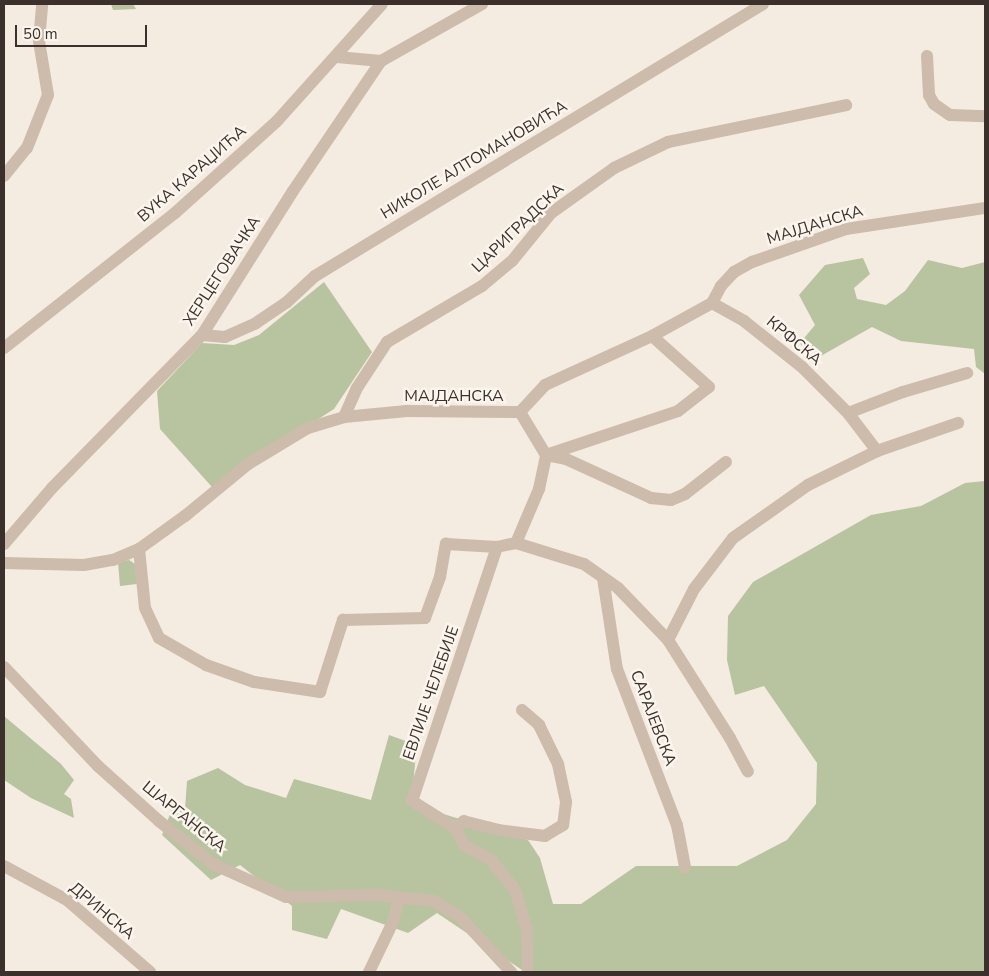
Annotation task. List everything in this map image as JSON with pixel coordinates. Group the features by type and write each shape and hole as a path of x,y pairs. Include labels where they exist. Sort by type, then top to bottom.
{"street":[{"path":"4,176 27,148 48,96 39,41 42,4"},
{"name":"ВУКА КАРАЏИЋА","path":"4,348 175,214 277,121 337,57 382,4"},
{"name":"ХЕРЦЕГОВАЧКА","path":"4,544 52,488 202,335 293,191 381,61 482,4"},
{"name":"НИКОЛЕ АЛТОМАНОВИЋА","path":"202,335 225,337 256,323 287,302 315,276 763,4"},
{"path":"927,56 929,95 934,104 950,115 985,116"},
{"path":"337,57 381,61"},
{"name":"ЦАРИГРАДСКА","path":"344,417 372,363 387,342 482,286 512,261 551,213 614,168 668,142 846,105"},
{"name":"МАЈДАНСКА","path":"4,563 84,565 113,560 139,549 185,516 248,464 308,428 344,417 407,411 520,412 545,385 652,336 712,303 721,286 734,272 791,248 846,229 984,210"},
{"name":"КРФСКА","path":"712,303 744,321 802,367 848,413 876,452"},
{"path":"546,455 678,411 708,387 652,336"},
{"path":"848,413 903,392 967,373"},
{"path":"516,543 539,489 546,455 520,412"},
{"path":"668,640 694,589 733,538 808,485 876,452 958,423"},
{"path":"546,455 566,459 634,492 671,500 685,494 726,462"},
{"path":"139,549 145,608 159,638 206,665 254,682 320,692 343,620 425,618 440,577 446,544 497,547 516,543 584,564 618,588 668,640 730,738 748,772"},
{"name":"ЕВЛИЈЕ ЧЕЛЕБИЈЕ","path":"455,828 412,801 497,547"},
{"name":"САРАЈЕВСКА","path":"603,578 617,669 677,825 686,867"},
{"name":"ШАРГАНСКА","path":"4,667 98,766 159,822 213,864 286,897 400,898 434,901 461,918 511,972"},
{"path":"522,710 539,725 558,764 566,802 563,825 545,836 499,830 464,821 455,828 464,845 491,860 515,890 527,930 528,972"},
{"name":"ДРИНСКА","path":"4,866 67,900 150,972"},
{"path":"369,972 393,922 400,898"}],"green space":[{"path":"111,4 133,4 136,9 113,10"},
{"path":"863,258 870,274 854,288 857,299 886,305 905,291 928,260 962,268 985,262 985,374 976,367 974,349 901,341 872,327 812,361 800,343 815,325 799,295 825,265"},
{"path":"324,282 372,352 334,409 212,487 160,429 157,391 202,343 234,345 259,335"},
{"path":"985,481 985,972 525,972 437,913 408,933 341,909 327,939 292,930 292,906 240,865 211,880 162,835 174,804 185,809 187,781 218,768 245,785 286,798 294,779 371,800 389,735 417,745 411,804 528,840 540,858 553,904 581,904 636,866 737,866 787,840 816,804 817,763 764,686 735,695 727,660 728,616 753,582 871,515 921,506 965,483"},
{"path":"129,560 135,564 137,584 120,586 118,562"},
{"path":"4,716 61,764 74,780 64,794 71,799 74,818 31,798 4,780"}]}
